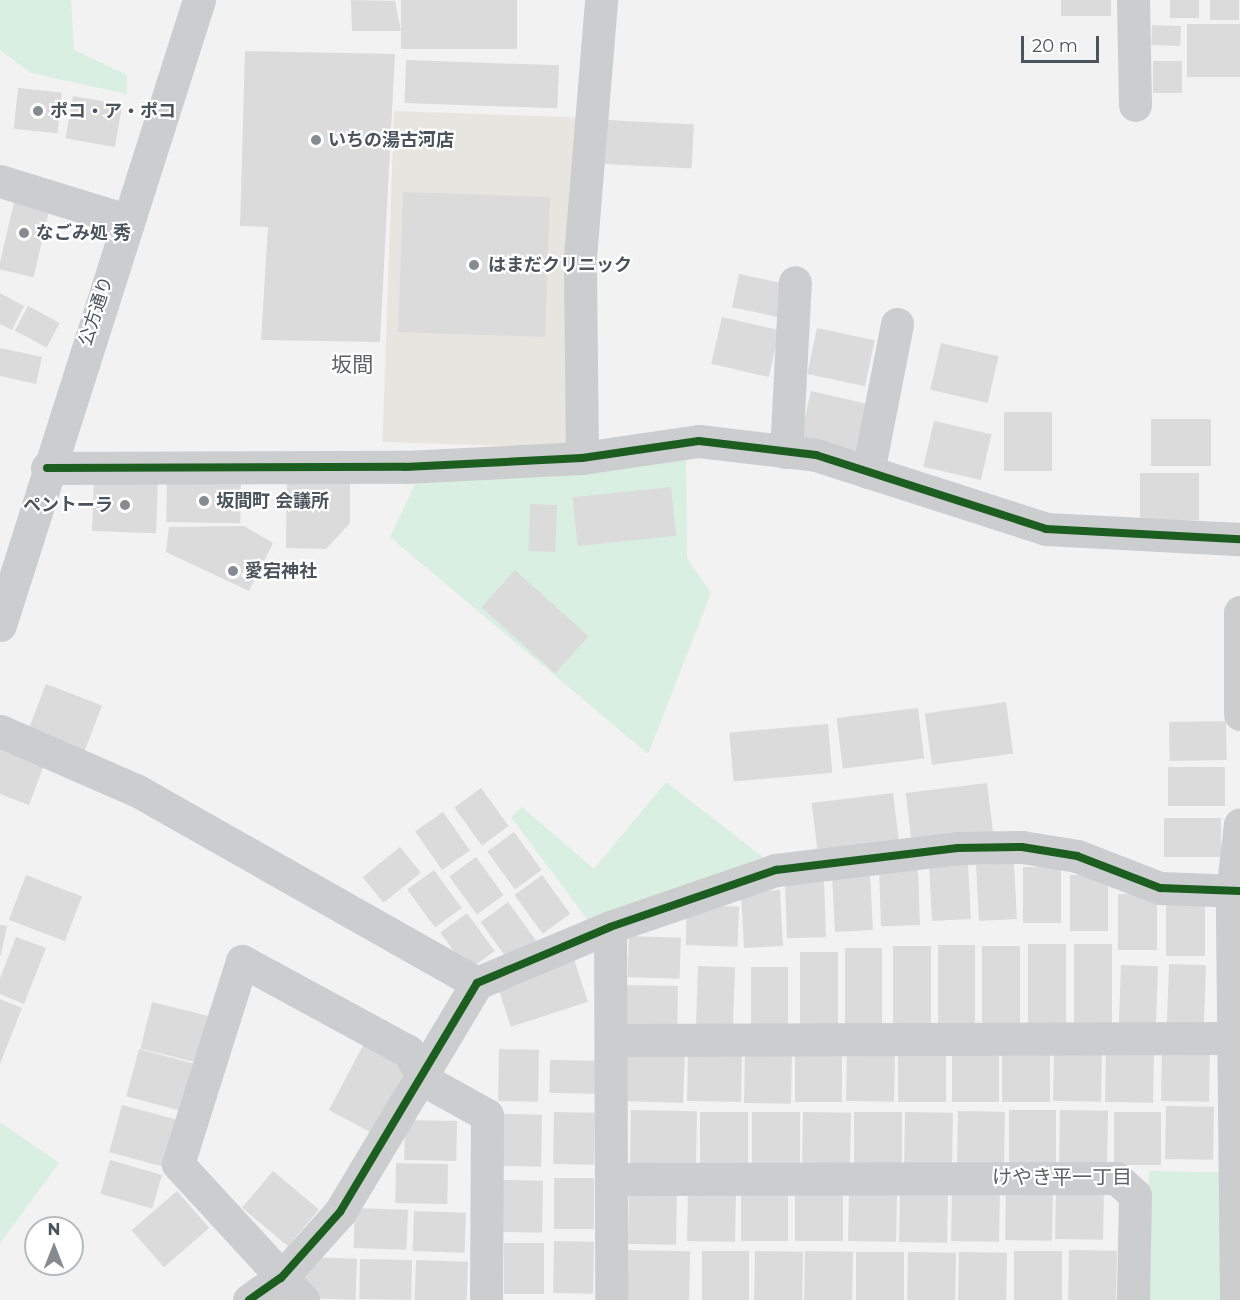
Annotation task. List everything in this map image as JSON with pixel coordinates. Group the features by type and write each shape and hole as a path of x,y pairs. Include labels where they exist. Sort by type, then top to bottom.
{"street":[{"name":"公方通り","path":"0,625 47,468 199,0"},
{"path":"582,458 580,257 601,0"},
{"path":"1133,0 1135,105"},
{"path":"0,181 126,220"},
{"path":"786,452 795,282"},
{"path":"868,472 897,324"},
{"path":"47,468 405,467 582,458 699,441 786,452 868,472 1046,529 1240,539"},
{"path":"1240,612 1240,714"},
{"path":"0,731 136,790 477,983"},
{"path":"1236,1300 1237,1077 1234,1038 1236,892 1240,824"},
{"path":"249,1300 292,1289 424,1080 477,983 610,927 776,870 958,848 1022,847 1077,856 1160,888 1236,892"},
{"path":"610,927 611,1300"},
{"path":"292,1289 178,1164 242,962 408,1051 424,1080 487,1115 486,1300"},
{"path":"612,1040 1234,1038"},
{"path":"612,1179 1116,1179 1135,1195 1133,1300"}],"shaded area":[{"path":"394,111 578,117 566,448 382,442"}],"green space":[{"path":"0,0 71,0 74,50 127,75 127,94 31,73 0,50"},
{"path":"686,449 687,558 711,593 648,754 390,537 419,476"},
{"path":"666,782 763,857 590,923 511,817 522,807 594,869"},
{"path":"0,1122 59,1163 0,1243"},
{"path":"1149,1171 1222,1172 1220,1300 1147,1300"}],"building":[{"path":"351,0 395,1 401,31 352,31"},
{"path":"401,0 517,0 517,49 401,49"},
{"path":"1061,0 1111,0 1111,16 1061,16"},
{"path":"1170,0 1199,0 1199,18 1170,18"},
{"path":"1210,0 1239,0 1239,20 1210,20"},
{"path":"1187,24 1240,24 1240,77 1187,77"},
{"path":"1152,25 1181,26 1180,46 1151,45"},
{"name":"いちの湯古河店","path":"245,51 395,54 380,342 261,340 268,227 240,226"},
{"path":"406,60 559,65 557,108 404,103"},
{"path":"1153,61 1182,61 1182,93 1153,93"},
{"name":"ポコ・ア・ポコ","path":"18,88 62,93 57,133 14,129"},
{"path":"73,96 122,105 115,147 66,138"},
{"path":"607,120 694,125 692,168 605,164"},
{"name":"はまだクリニック","path":"403,192 550,197 545,337 398,332"},
{"name":"なごみ処 秀","path":"14,202 49,210 34,277 0,270"},
{"path":"739,274 788,284 781,318 732,307"},
{"path":"0,293 24,306 12,330 0,324"},
{"path":"28,306 60,323 47,348 15,331"},
{"path":"722,317 779,330 769,377 711,364"},
{"path":"817,328 875,340 865,386 807,374"},
{"path":"941,343 998,356 988,403 930,390"},
{"path":"0,348 42,357 36,384 0,376"},
{"path":"811,391 868,404 858,451 800,438"},
{"path":"1004,412 1052,412 1052,471 1004,471"},
{"path":"1151,419 1211,419 1211,466 1151,466"},
{"path":"934,421 991,434 981,480 923,467"},
{"path":"1140,473 1199,473 1199,520 1140,520"},
{"path":"287,476 350,477 350,523 326,549 286,548"},
{"name":"ペントーラ","path":"94,477 158,479 156,533 92,531"},
{"name":"坂間町 会議所","path":"167,479 241,480 240,523 166,522"},
{"path":"671,487 676,536 578,546 573,497"},
{"path":"530,504 557,505 555,552 528,551"},
{"name":"愛宕神社","path":"244,526 273,543 249,591 166,552 169,527"},
{"path":"515,570 589,636 555,673 482,607"},
{"path":"46,684 102,706 85,750 29,729"},
{"path":"1006,702 1013,753 932,765 925,713"},
{"path":"918,708 924,759 843,769 837,718"},
{"path":"1226,721 1227,760 1170,761 1169,722"},
{"path":"828,724 832,773 734,781 729,733"},
{"path":"0,743 46,760 29,805 0,794"},
{"path":"1168,767 1225,767 1225,806 1168,806"},
{"path":"987,783 993,835 912,845 906,793"},
{"path":"481,788 509,826 482,845 454,807"},
{"path":"893,793 899,844 818,854 812,803"},
{"path":"443,812 470,851 442,870 415,832"},
{"path":"1164,818 1221,818 1221,857 1164,857"},
{"path":"514,832 542,870 515,889 487,851"},
{"path":"400,847 421,873 383,903 363,877"},
{"path":"476,857 504,895 477,914 449,876"},
{"path":"968,863 971,919 932,921 929,865"},
{"path":"1014,863 1017,919 979,921 976,865"},
{"path":"1023,867 1061,867 1061,923 1023,923"},
{"path":"918,869 920,925 881,926 879,870"},
{"path":"434,870 462,908 435,927 407,889"},
{"path":"870,874 873,930 835,932 832,876"},
{"path":"26,875 82,897 65,941 9,920"},
{"path":"542,875 570,914 543,934 514,895"},
{"path":"1070,875 1108,875 1108,931 1070,931"},
{"path":"824,881 826,937 787,938 785,882"},
{"path":"780,890 783,946 744,948 741,892"},
{"path":"1118,894 1157,894 1157,950 1118,950"},
{"path":"1166,900 1205,900 1205,956 1166,956"},
{"path":"508,902 536,941 509,961 480,922"},
{"path":"687,905 739,907 738,947 686,945"},
{"path":"467,913 495,951 468,970 440,932"},
{"path":"0,925 7,926 1,955 0,955"},
{"path":"629,936 681,938 680,979 628,977"},
{"path":"16,937 46,948 24,1004 0,994 0,978"},
{"path":"1028,944 1066,944 1066,1025 1028,1025"},
{"path":"1074,944 1112,944 1112,1025 1074,1025"},
{"path":"938,945 975,945 975,1027 938,1027"},
{"path":"893,946 931,946 931,1027 893,1027"},
{"path":"982,946 1020,946 1020,1027 982,1027"},
{"path":"845,948 882,948 882,1029 845,1029"},
{"path":"800,952 838,952 838,1032 800,1032"},
{"path":"574,959 588,1002 511,1027 497,984"},
{"path":"1169,964 1206,965 1204,1025 1167,1024"},
{"path":"1121,965 1158,966 1156,1026 1119,1025"},
{"path":"698,966 735,967 733,1027 696,1026"},
{"path":"751,967 788,967 788,1027 751,1027"},
{"path":"627,985 678,986 677,1025 626,1024"},
{"path":"0,999 22,1008 0,1064"},
{"path":"152,1002 211,1017 200,1063 140,1049"},
{"path":"365,1042 408,1065 372,1133 329,1110"},
{"path":"625,1047 685,1049 683,1103 623,1101"},
{"path":"1054,1047 1102,1048 1101,1102 1053,1101"},
{"path":"1162,1047 1210,1048 1209,1102 1161,1101"},
{"path":"688,1048 742,1049 741,1102 687,1101"},
{"path":"847,1048 895,1049 894,1102 846,1101"},
{"path":"1106,1048 1154,1049 1153,1103 1105,1102"},
{"path":"139,1049 198,1065 185,1112 126,1096"},
{"path":"499,1049 539,1050 538,1102 498,1101"},
{"path":"745,1049 792,1050 791,1104 744,1103"},
{"path":"795,1049 842,1049 842,1102 795,1102"},
{"path":"898,1049 946,1049 946,1102 898,1102"},
{"path":"952,1049 999,1049 999,1102 952,1102"},
{"path":"1002,1049 1050,1049 1050,1102 1002,1102"},
{"path":"550,1060 597,1061 596,1094 549,1093"},
{"path":"122,1105 180,1121 167,1168 109,1152"},
{"path":"1166,1106 1214,1107 1213,1160 1165,1159"},
{"path":"631,1110 697,1111 696,1165 630,1164"},
{"path":"1009,1110 1056,1110 1056,1163 1009,1163"},
{"path":"1060,1110 1108,1111 1107,1164 1059,1163"},
{"path":"958,1111 1005,1112 1004,1165 957,1164"},
{"path":"554,1112 595,1113 594,1165 553,1164"},
{"path":"700,1112 748,1112 748,1165 700,1165"},
{"path":"752,1112 800,1112 800,1165 752,1165"},
{"path":"803,1112 851,1113 850,1167 802,1166"},
{"path":"854,1112 902,1112 902,1165 854,1165"},
{"path":"905,1112 953,1113 952,1166 904,1165"},
{"path":"1114,1112 1161,1112 1161,1165 1114,1165"},
{"path":"502,1114 542,1115 541,1167 501,1166"},
{"path":"405,1120 457,1121 456,1161 404,1160"},
{"path":"110,1160 162,1175 152,1209 100,1194"},
{"path":"396,1163 448,1164 447,1204 395,1203"},
{"path":"273,1171 319,1210 288,1246 242,1208"},
{"path":"554,1178 594,1178 594,1229 554,1229"},
{"path":"502,1180 543,1181 542,1233 501,1232"},
{"path":"1056,1186 1104,1187 1103,1240 1055,1239"},
{"path":"1006,1187 1053,1188 1052,1241 1005,1240"},
{"path":"688,1188 736,1189 735,1242 687,1241"},
{"path":"741,1188 788,1188 788,1241 741,1241"},
{"path":"795,1188 843,1188 843,1241 795,1241"},
{"path":"849,1188 897,1189 896,1242 848,1241"},
{"path":"952,1188 1000,1189 999,1242 951,1241"},
{"path":"900,1189 948,1190 947,1243 899,1242"},
{"path":"177,1191 209,1228 164,1267 132,1230"},
{"path":"629,1191 677,1192 676,1245 628,1244"},
{"path":"355,1208 408,1210 407,1250 354,1248"},
{"path":"414,1211 466,1213 465,1253 413,1251"},
{"path":"554,1241 594,1242 593,1294 553,1293"},
{"path":"504,1243 544,1243 544,1294 504,1294"},
{"path":"621,1250 690,1251 689,1300 620,1300"},
{"path":"1069,1250 1117,1251 1116,1300 1068,1300"},
{"path":"702,1251 749,1251 749,1300 702,1300"},
{"path":"755,1251 803,1252 802,1300 754,1300"},
{"path":"805,1251 853,1252 852,1300 804,1300"},
{"path":"1014,1251 1062,1251 1062,1300 1014,1300"},
{"path":"856,1252 904,1252 904,1300 856,1300"},
{"path":"908,1252 956,1253 955,1300 907,1300"},
{"path":"959,1252 1007,1253 1006,1300 958,1300"},
{"path":"305,1257 357,1259 356,1300 304,1298"},
{"path":"360,1259 412,1260 411,1300 359,1299"},
{"path":"416,1260 468,1262 467,1300 415,1300"}],"cycle path":[{"path":"47,468 405,467 582,458 699,441 816,455 1046,529 1240,539"},
{"path":"249,1300 281,1278 340,1212 477,983 610,927 776,870 958,848 1022,847 1077,856 1160,888 1240,891"}],"place":[{"name":"ポコ・ア・ポコ","path":"38,111"},
{"name":"いちの湯古河店","path":"316,140"},
{"name":"なごみ処 秀","path":"24,233"},
{"name":"はまだクリニック","path":"474,265"},
{"name":"坂間町 会議所","path":"204,501"},
{"name":"ペントーラ","path":"125,505"},
{"name":"愛宕神社","path":"233,571"}],"district":[{"name":"坂間","path":"352,365"},
{"name":"けやき平一丁目","path":"1062,1177"}]}
